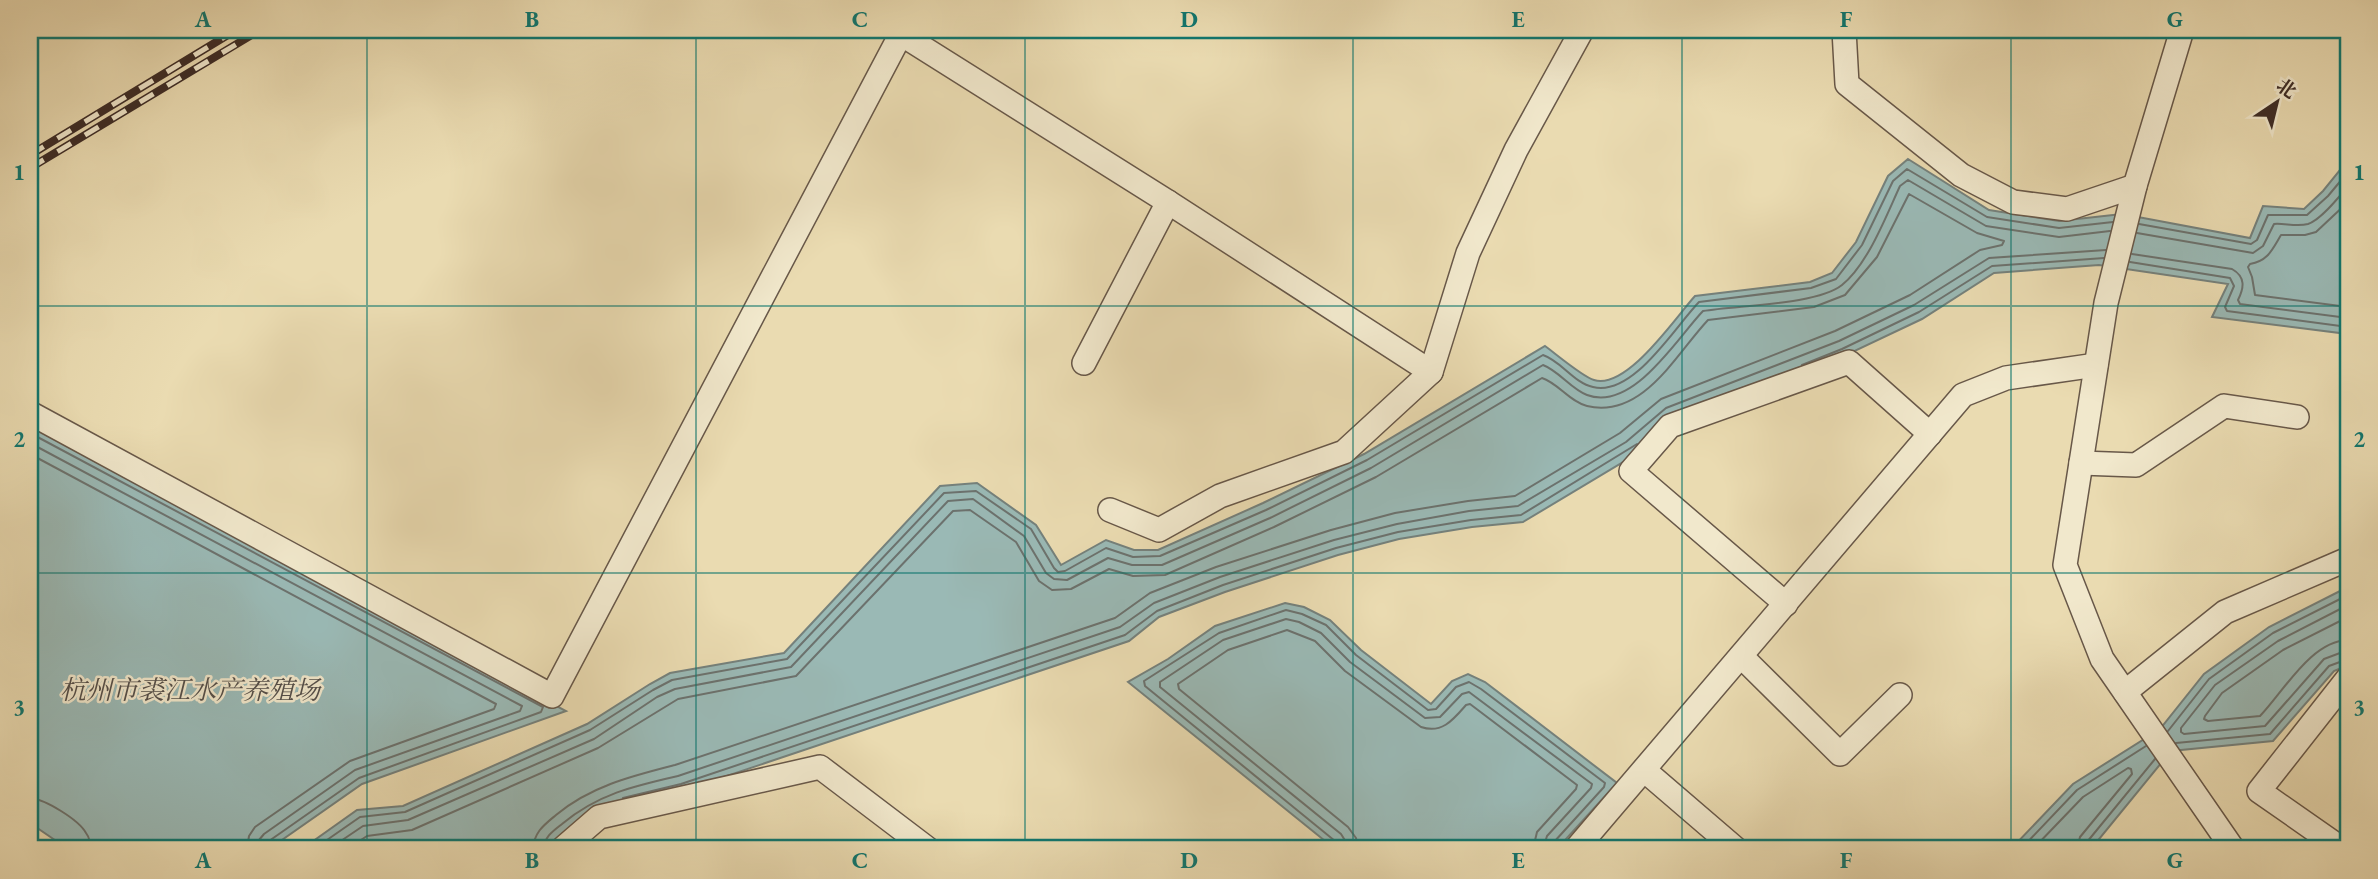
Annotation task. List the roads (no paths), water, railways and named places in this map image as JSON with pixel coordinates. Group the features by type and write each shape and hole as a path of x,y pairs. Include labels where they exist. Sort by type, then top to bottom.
{"street":[{"path":"1110,510 1159,530 1220,496 1344,452 1431,372 1468,253 1516,150 1582,30"},
{"path":"1844,30 1847,84 1961,175 2013,202 2067,209 2135,186"},
{"path":"2182,30 2135,186 2106,303 2065,565 2102,659 2233,849"},
{"path":"30,413 552,696 902,32 1431,372"},
{"path":"1084,362 1168,202"},
{"path":"1786,604 1631,471 1670,426 1849,362 1930,434"},
{"path":"1576,849 1964,395 2006,378 2096,365"},
{"path":"2081,463 2136,465 2224,406 2297,417"},
{"path":"2125,692 2225,612 2348,559"},
{"path":"1741,656 1840,754 1900,695"},
{"path":"2342,849 2259,792 2348,678"},
{"path":"562,849 599,817 820,767 928,849"},
{"path":"1644,770 1736,849"}],"water":[{"path":"1908,159 1989,210 2059,221 2122,214 2250,238 2263,206 2304,209 2323,191 2348,160 2348,334 2212,317 2228,284 2099,265 1994,273 1922,319 1635,455 1523,522 1399,539 1338,555 1225,592 1159,617 1129,641 682,791 556,849 302,849 357,810 403,806 587,724 670,673 784,653 940,486 977,483 1036,525 1061,565 1106,540 1134,550 1158,550 1364,454 1545,346 1594,380 1607,380 1621,374 1649,350 1695,296 1810,282 1832,273 1856,242 1888,176"},
{"name":"杭州市裘江水产养殖场","path":"30,425 566,711 362,784 269,849 68,849 30,823"},
{"path":"2348,587 2348,665 2334,671 2273,741 2171,751 2091,849 2011,849 2073,784 2160,729 2204,674 2269,627"},
{"path":"1285,603 1304,607 1330,620 1361,650 1431,704 1452,681 1468,674 1485,682 1617,783 1557,849 1335,849 1128,682 1168,659 1215,626"}],"railway":[{"path":"30,155 236,30"},
{"path":"30,168 260,30"}]}
